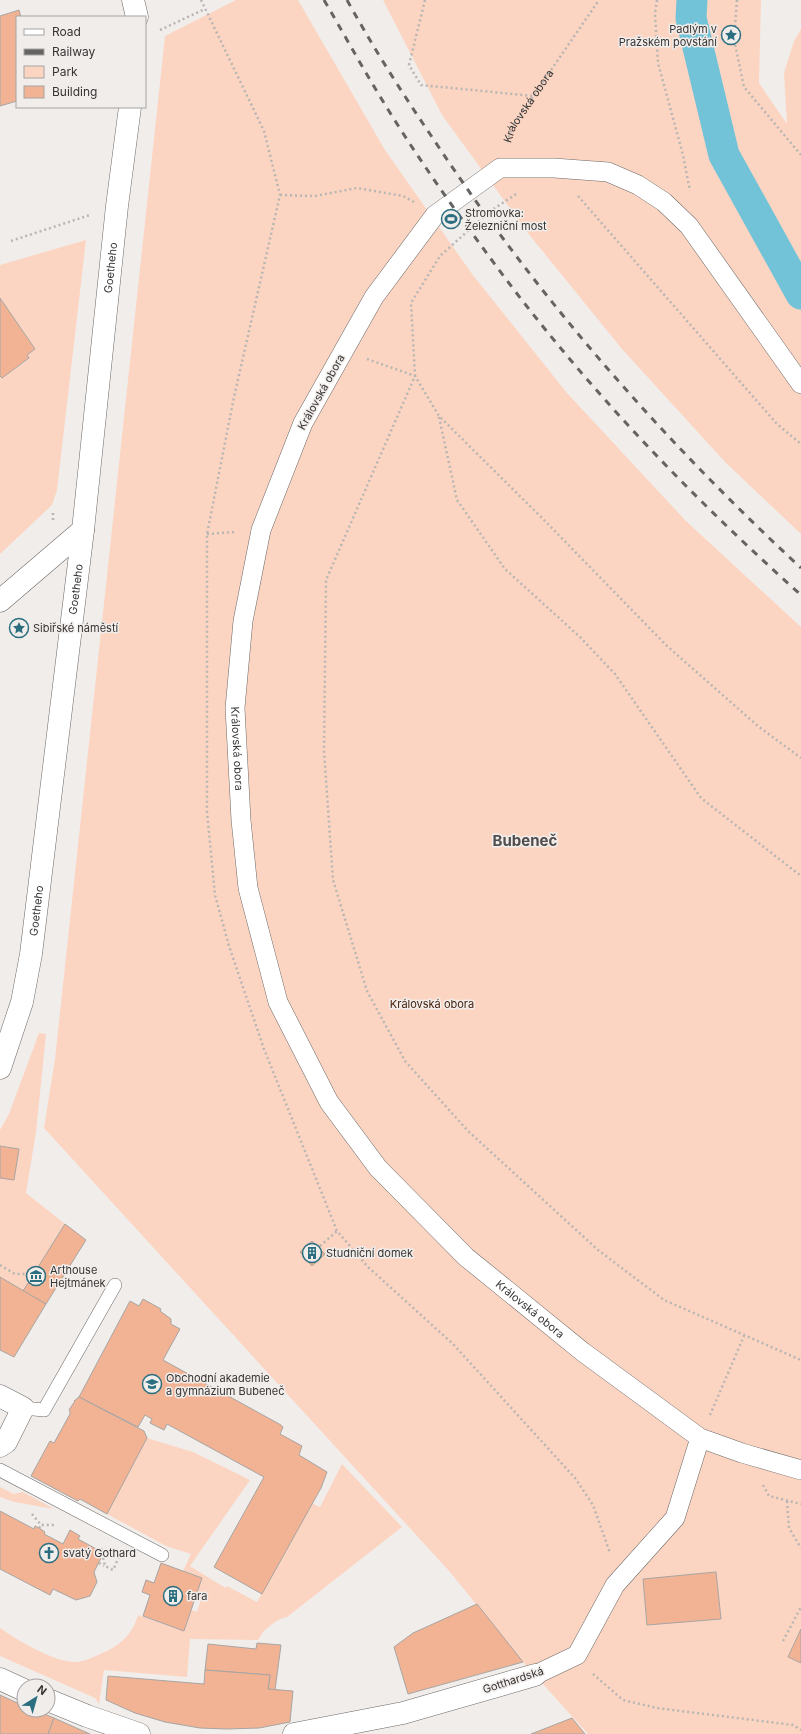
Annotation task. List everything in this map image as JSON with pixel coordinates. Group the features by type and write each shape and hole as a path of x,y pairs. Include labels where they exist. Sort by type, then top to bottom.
{"street":[{"path":"134,0 137,16"},
{"name":"Goetheho","path":"0,1068 22,1002 31,954 83,530 116,214 130,108"},
{"path":"500,168 554,168 608,172 638,185 664,202 689,226 801,384"},
{"name":"Královská obora","path":"500,168 435,215 374,297 302,423 261,530 243,621 235,708 241,820 248,888 278,1002 329,1102 378,1168 466,1257 583,1352 700,1438 742,1453 801,1470"},
{"path":"0,601 83,530"},
{"path":"0,1396 23,1408 6,1442 0,1446"},
{"path":"577,1655 615,1585 675,1518 700,1438"},
{"name":"Gotthardská","path":"294,1734 403,1713 535,1675 577,1655"},
{"path":"0,1679 16,1686"},
{"path":"56,1703 139,1734"}],"lane":[{"path":"23,1408 44,1410 115,1285"},
{"path":"0,1470 162,1555"}],"path":[{"path":"201,0 264,131 280,195 234,397 207,534"},
{"path":"425,0 410,65 421,85 533,96"},
{"name":"Královská obora","path":"500,168 512,127 598,0"},
{"path":"657,0 655,14 658,63 683,155 694,214 689,226"},
{"path":"737,0 734,39 744,87 801,155"},
{"path":"159,30 205,9"},
{"path":"801,444 777,424 554,168 489,212 440,256 412,303 415,376 326,580 324,751 333,880 367,991 405,1061 468,1131 592,1244 664,1300 801,1360"},
{"path":"280,195 315,196 357,188 403,196 435,215"},
{"path":"11,241 94,213"},
{"path":"344,350 415,376 439,416 547,523 667,646 759,727 801,758"},
{"path":"439,416 457,500 505,569 580,637 615,674 701,798 801,876"},
{"path":"320,1246 337,1231"},
{"path":"0,1265 15,1274 33,1274"},
{"path":"700,1438 744,1336"},
{"path":"787,1501 789,1528 801,1548"},
{"path":"98,1563 105,1566"},
{"path":"783,1641 801,1607"},
{"path":"577,1655 596,1678 623,1700 657,1708 793,1725 801,1730"}],"green space":[{"name":"Královská obora","path":"236,0 298,0 385,150 472,274 567,393 686,521 801,627 801,1734 588,1734 523,1662 450,1572 44,1128 55,1059 165,36"},
{"path":"383,0 761,0 759,83 787,124 784,73 794,41 801,29 801,534 725,462 622,349 527,232 442,115"},
{"path":"86,240 57,490 52,505 0,554 0,376 2,378 29,359 27,355 35,349 0,298 0,265"},
{"path":"39,1033 46,1034 36,1132 26,1193 65,1224 23,1291 0,1277 0,1178 14,1180 19,1149 0,1146 0,1130 9,1114"},
{"path":"147,1438 193,1452 250,1480 190,1566 226,1588 227,1586 257,1602 311,1503 320,1507 342,1464 402,1527 287,1617 278,1620 270,1626 264,1631 258,1640 190,1639 187,1677 104,1670 99,1704 95,1698 56,1681 56,1678 50,1678 0,1656 0,1628 26,1644 47,1654 66,1661 75,1662 91,1658 118,1645 134,1626 138,1615 184,1631 191,1610 197,1612 201,1599 195,1598 202,1578 183,1571 191,1554 166,1546 107,1514"},
{"path":"0,1487 14,1494 23,1492 54,1509 14,1502 0,1497"}],"building":[{"path":"19,10 21,16 16,16 16,101 0,106 0,16"},
{"path":"0,298 35,349 27,355 29,358 2,378 0,376"},
{"path":"0,1146 19,1149 14,1180 0,1178"},
{"path":"65,1224 86,1240 46,1304 23,1291"},
{"name":"Studniční domek","path":"312,1241 325,1254 312,1266 300,1252"},
{"path":"0,1277 46,1304 14,1357 0,1350"},
{"path":"143,1299 161,1309 160,1311 171,1319 171,1324 180,1329 163,1360 281,1425 283,1427 280,1434 302,1446 299,1455 327,1472 321,1488 262,1594 214,1567 264,1477 167,1424 164,1430 150,1423 152,1419 145,1415 138,1427 79,1397 130,1301 139,1306"},
{"path":"79,1397 144,1431 147,1438 107,1514 80,1499 78,1501 31,1476 50,1441 54,1443 70,1414 69,1410 74,1401"},
{"name":"svatý Gothard","path":"0,1511 34,1529 35,1526 39,1528 45,1532 44,1534 63,1544 70,1530 80,1536 78,1539 100,1551 97,1556 101,1558 94,1572 97,1582 90,1596 76,1600 53,1589 50,1595 0,1569"},
{"name":"fara","path":"161,1563 202,1578 184,1631 143,1616 150,1595 142,1592 146,1580 154,1583"},
{"path":"716,1572 721,1619 647,1625 643,1579"},
{"path":"477,1604 523,1662 408,1694 394,1647 413,1633"},
{"path":"801,1629 801,1663 788,1657"},
{"path":"257,1643 281,1645 275,1690 268,1689 270,1675 205,1670 208,1644 256,1649"},
{"path":"205,1670 270,1675 268,1689 293,1691 290,1722 259,1728 200,1728 165,1722 135,1713 106,1700 108,1676 204,1684"},
{"path":"0,1695 16,1702 16,1718 54,1718 48,1734 0,1734"},
{"path":"54,1718 90,1734 48,1734"},
{"path":"572,1718 585,1734 531,1734"}],"waterway":[{"path":"692,0 691,18 724,155 801,294"}],"railway":[{"path":"324,0 376,90 409,143 463,221 525,305 561,349 637,435 717,517 801,595"},
{"path":"347,0 388,70 432,137 515,254 558,310 650,417 699,468 801,568"}],"place":[{"name":"Padlým v Pražském povstání","path":"731,35"},
{"name":"Stromovka: Železniční most","path":"451,219"},
{"name":"Sibiřské náměstí","path":"19,628"},
{"name":"Studniční domek","path":"312,1253"},
{"name":"Arthouse Hejtmánek","path":"36,1276"},
{"name":"Obchodní akademie a gymnázium Bubeneč","path":"152,1384"},
{"name":"svatý Gothard","path":"49,1553"},
{"name":"fara","path":"173,1596"}],"district":[{"name":"Bubeneč","path":"525,841"}]}
